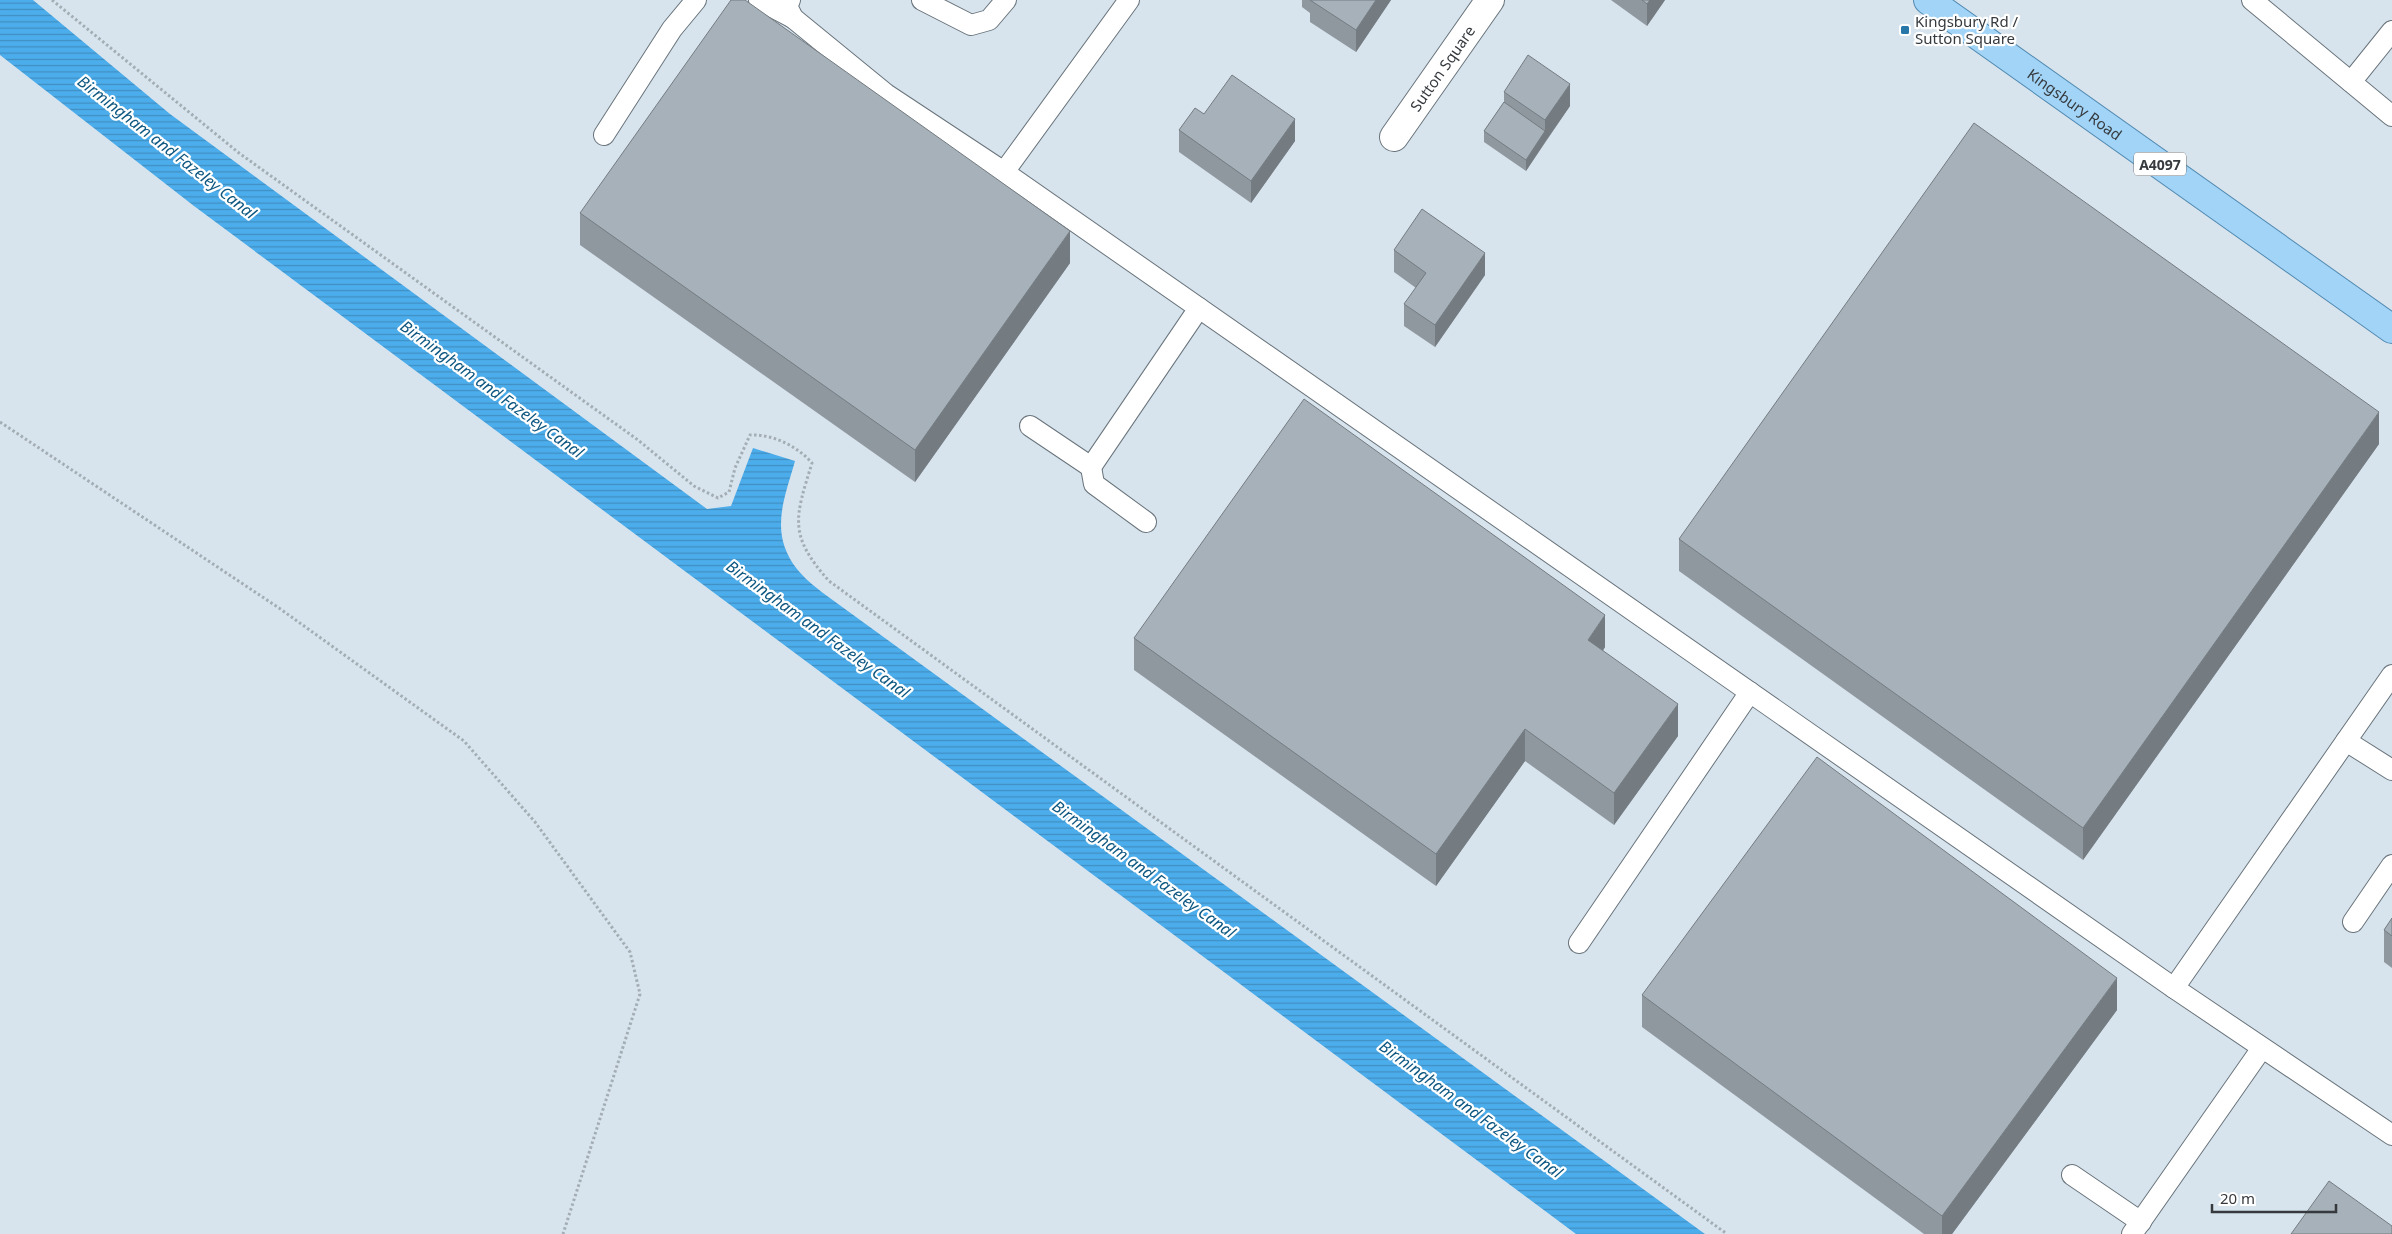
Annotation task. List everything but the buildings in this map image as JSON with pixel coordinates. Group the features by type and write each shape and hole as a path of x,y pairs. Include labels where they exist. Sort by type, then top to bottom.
{"main road":[{"name":"Kingsbury Road","path":"1928,0 2392,329"}],"street":[{"name":"Sutton Square","path":"1394,137 1490,0"}],"lane":[{"path":"604,135 672,30 696,0"},
{"path":"759,0 791,9 886,94 1004,172 2174,988 2392,1135"},
{"path":"922,0 970,25 990,20 1006,0"},
{"path":"1004,172 1129,0"},
{"path":"2252,0 2392,116"},
{"path":"2351,82 2392,31"},
{"path":"1146,522 1094,484 1091,467 1199,308"},
{"path":"1030,426 1091,467"},
{"path":"2174,988 2392,675"},
{"path":"1579,943 1750,692"},
{"path":"2346,741 2392,770"},
{"path":"2353,922 2392,865"},
{"path":"2072,1175 2137,1228 2262,1048"}],"path":[{"path":"52,0 240,153 638,440 694,486 718,498 729,492 734,468 750,434 764,434 802,452 812,463 798,507 799,538 810,559 829,580 1727,1234"},
{"path":"0,422 279,608 464,742 535,822 630,952 640,994 563,1234"}],"water":[{"name":"Birmingham and Fazeley Canal","path":"0,0 33,0 170,114 707,509 731,506 753,448 795,461 783,503 781,529 788,556 797,569 813,585 1705,1234 1576,1234 194,206 0,55"}],"place":[{"name":"Kingsbury Rd / Sutton Square","path":"1905,30"}]}
